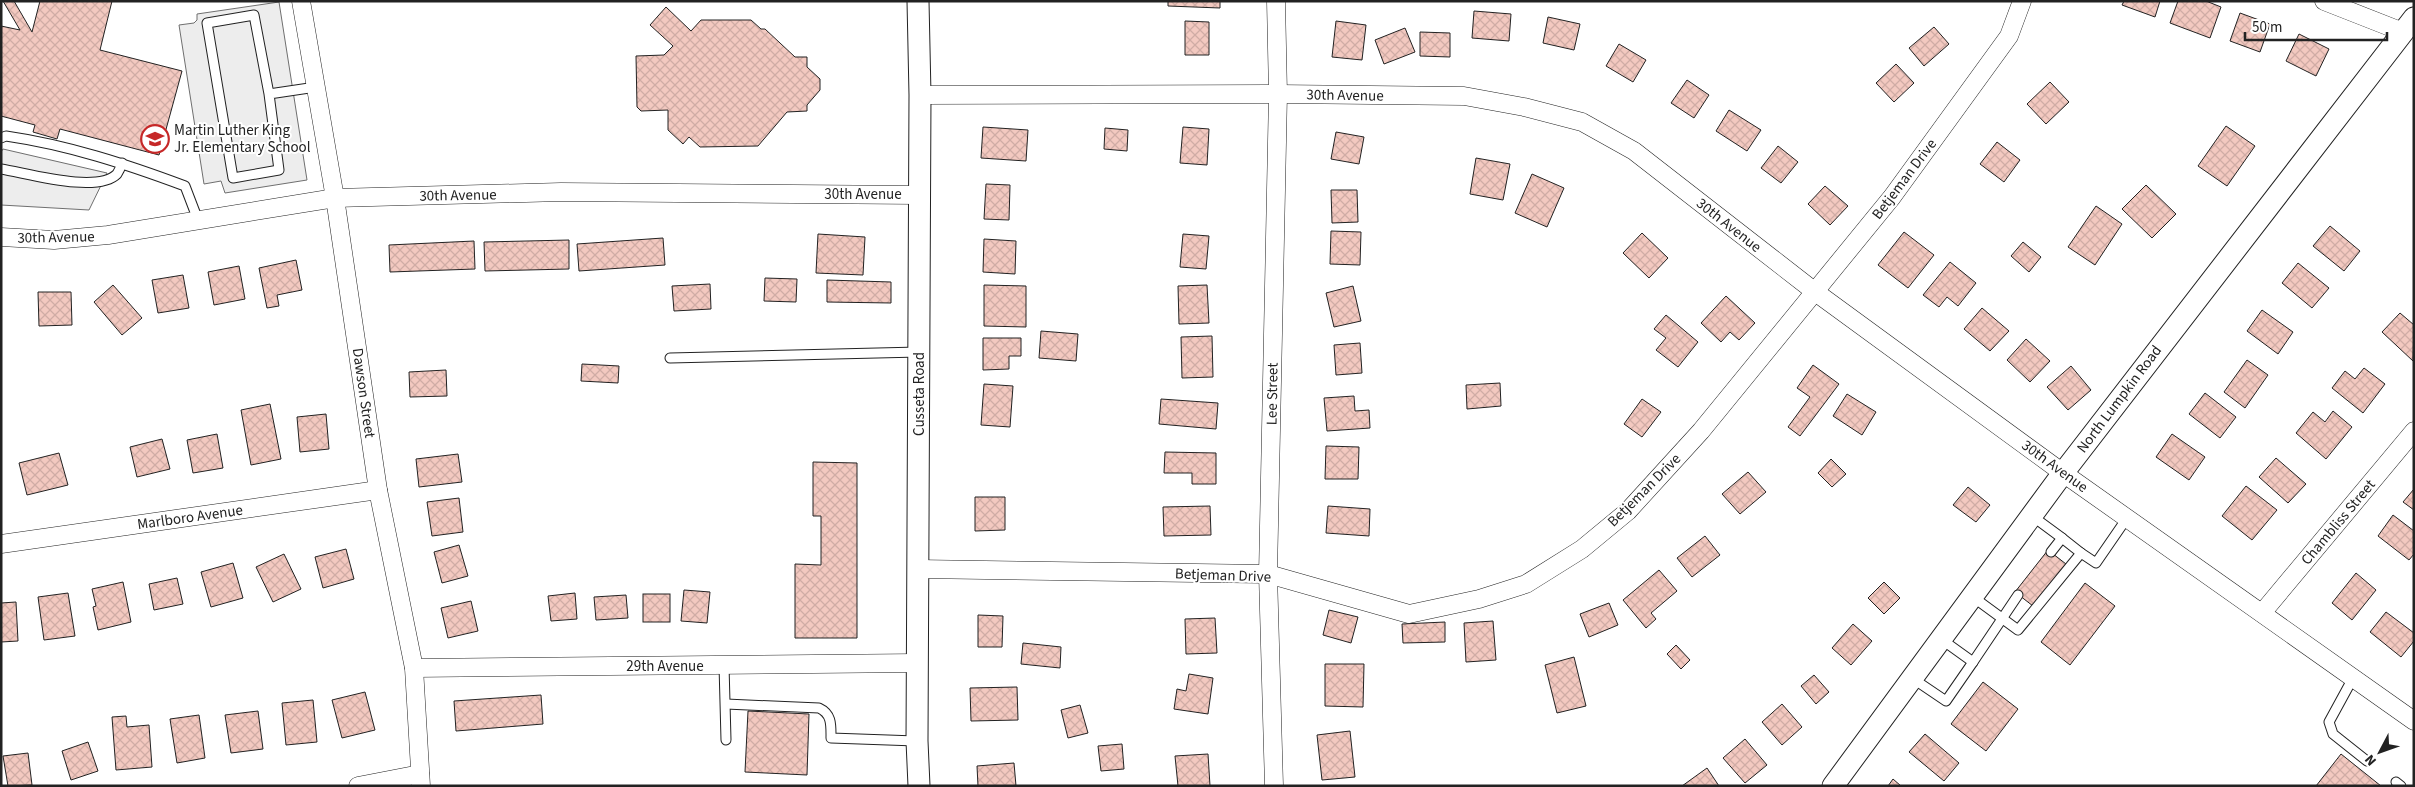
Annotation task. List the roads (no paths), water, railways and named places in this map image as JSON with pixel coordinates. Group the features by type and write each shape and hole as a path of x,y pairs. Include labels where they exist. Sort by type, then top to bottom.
{"street":[{"name":"Dawson Street","path":"301,1 335,198 378,490 414,668 420,780"},
{"name":"Cusseta Road","path":"918,1 920,95 918,195 917,741 919,786"},
{"name":"Lee Street","path":"1274,786 1268,574 1278,94 1276,1"},
{"name":"Betjeman Drive","path":"918,569 1268,574 1409,614 1479,599 1526,584 1582,549 1628,510 1701,431 1892,197 2009,36 2022,1"},
{"path":"2324,1 2409,25"},
{"name":"North Lumpkin Road","path":"1833,786 2063,473 2409,25"},
{"name":"30th Avenue","path":"920,95 1278,94 1464,96 1524,107 1582,122 1634,151 1814,291 2063,473 2414,721"},
{"name":"30th Avenue","path":"1,237 54,240 108,235 335,198 561,192 918,195"},
{"name":"Chambliss Street","path":"2262,613 2414,431"},
{"name":"Marlboro Avenue","path":"1,544 378,490"},
{"name":"29th Avenue","path":"414,668 917,663"},
{"path":"358,786 420,780"}],"lane":[{"path":"254,15 269,94 280,170 233,178 207,23 254,15"},
{"path":"269,94 316,87"},
{"path":"1,138 6,136 45,142 122,163 185,186 198,220"},
{"path":"1,168 78,183 104,181 117,174 122,163"},
{"path":"670,358 919,352"},
{"path":"2031,516 2096,563 2127,518"},
{"path":"2051,552 2062,538"},
{"path":"1972,596 2018,630 2081,552"},
{"path":"1912,678 1946,701 2018,594"},
{"path":"1941,639 1973,662"},
{"path":"724,665 726,740"},
{"path":"2353,678 2329,722 2333,734 2367,761"},
{"path":"726,704 819,708 826,711 830,718 831,738 917,741"}],"place":[{"name":"Martin Luther King Jr. Elementary School","path":"155,139"}]}
